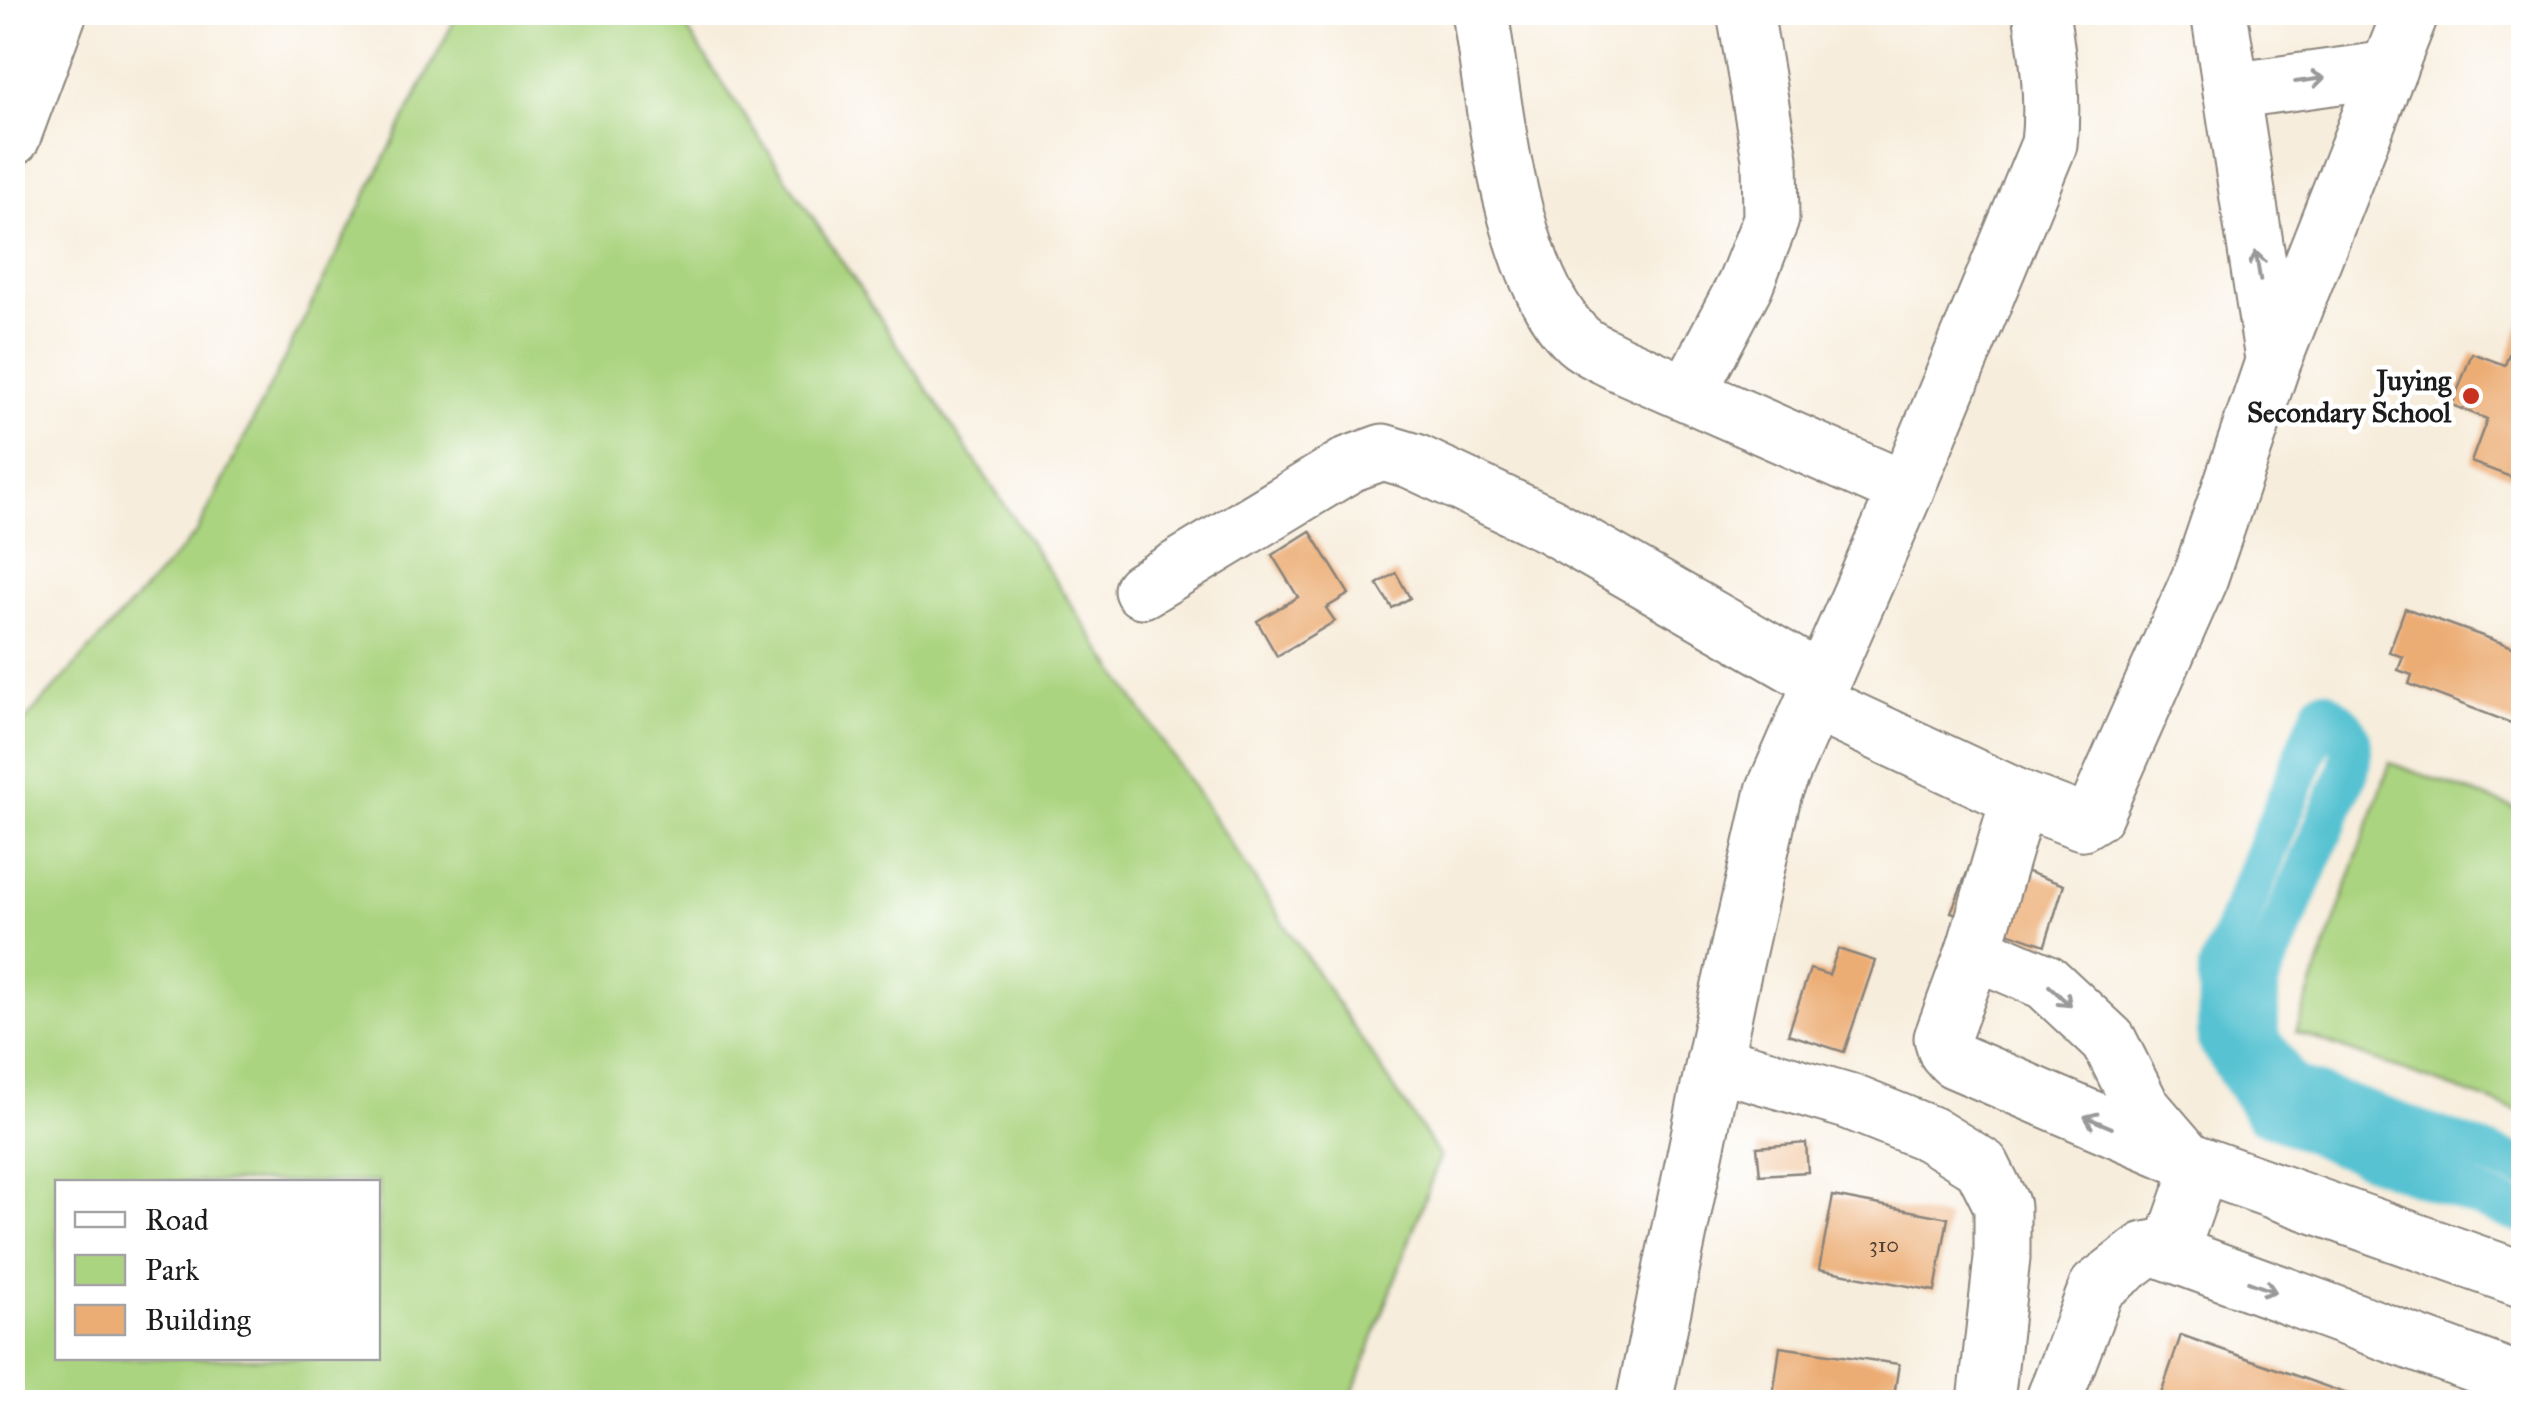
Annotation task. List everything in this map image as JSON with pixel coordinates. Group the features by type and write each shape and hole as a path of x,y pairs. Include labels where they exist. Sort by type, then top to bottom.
{"lane":[{"path":"12,138 58,12"},
{"path":"1480,12 1503,151 1527,252 1552,310 1580,342 1906,490"},
{"path":"1688,393 1745,285 1770,219 1770,158 1745,12"},
{"path":"1644,1402 1774,791 1906,490 2049,144 2053,110 2041,12"},
{"path":"2220,12 2273,362"},
{"path":"1142,590 1350,464 1383,452 1413,462 1549,526 1818,692 2019,798 2082,822 2095,814 2200,577 2273,362 2411,12"},
{"path":"2231,91 2389,70"},
{"path":"2248,199 2306,192 2348,171"},
{"path":"2019,798 1974,951 1942,1038 1954,1060 2194,1162 2524,1280"},
{"path":"1974,951 2046,982 2109,1040 2142,1107 2194,1162"},
{"path":"1714,1062 1848,1101 1930,1134 1982,1166 2002,1206 2002,1258 1986,1402"},
{"path":"2170,1254 2194,1162"},
{"path":"2054,1402 2097,1287 2146,1250 2156,1248 2524,1383"}],"green space":[{"path":"458,13 676,13 1440,1157 1350,1402 13,1402 13,734 197,532"},
{"path":"2390,763 2523,811 2523,1113 2296,1032"}],"building":[{"name":"Juying Secondary School","path":"2523,315 2524,482 2471,462 2487,419 2452,405 2472,353 2505,365"},
{"path":"1310,531 1349,594 1326,608 1335,621 1277,656 1257,621 1298,597 1272,555"},
{"path":"1396,573 1410,598 1392,608 1377,584"},
{"path":"2405,608 2524,651 2524,728 2409,684 2412,675 2398,670 2403,657 2389,652"},
{"path":"1975,853 2064,885 2045,945 1951,912"},
{"path":"1838,949 1875,961 1844,1052 1788,1034 1810,969 1829,975"},
{"path":"1806,1143 1808,1172 1760,1175 1757,1147"},
{"path":"1833,1196 1948,1218 1935,1291 1819,1269"},
{"path":"2181,1335 2370,1402 2158,1402"},
{"path":"1780,1347 1899,1364 1893,1402 1772,1402"}],"waterway":[{"path":"2524,1168 2291,1085 2258,1037 2258,983 2348,771 2349,735 2323,710 2219,969 2218,1040 2264,1112 2524,1214"}],"place":[{"name":"Juying Secondary School","path":"2471,396"}]}
